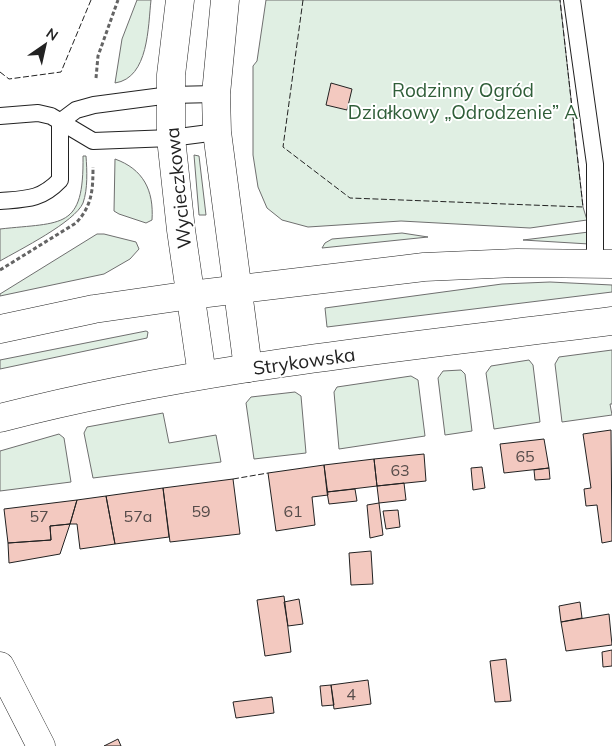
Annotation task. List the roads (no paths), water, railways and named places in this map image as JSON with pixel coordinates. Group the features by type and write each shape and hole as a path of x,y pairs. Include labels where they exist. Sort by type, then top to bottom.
{"main road":[{"name":"Wycieczkowa","path":"180,0 174,39 170,95 171,138 202,375"},
{"path":"225,0 216,94 217,132 248,368"},
{"path":"0,329 94,309 191,295 424,267 517,263 604,264"},
{"name":"Strykowska","path":"0,418 68,401 202,375 612,321"},
{"path":"0,666 41,746"}],"lane":[{"path":"572,0 596,164 604,264"},
{"path":"60,122 76,110 94,105 170,95 216,94"},
{"path":"0,116 38,113 51,116 93,141 171,138 217,132"},
{"path":"0,201 38,197 51,190 60,180 60,122"}],"park label":[{"name":"Rodzinny Ogród Działkowy „Odrodzenie” A","path":"463,101"}]}
